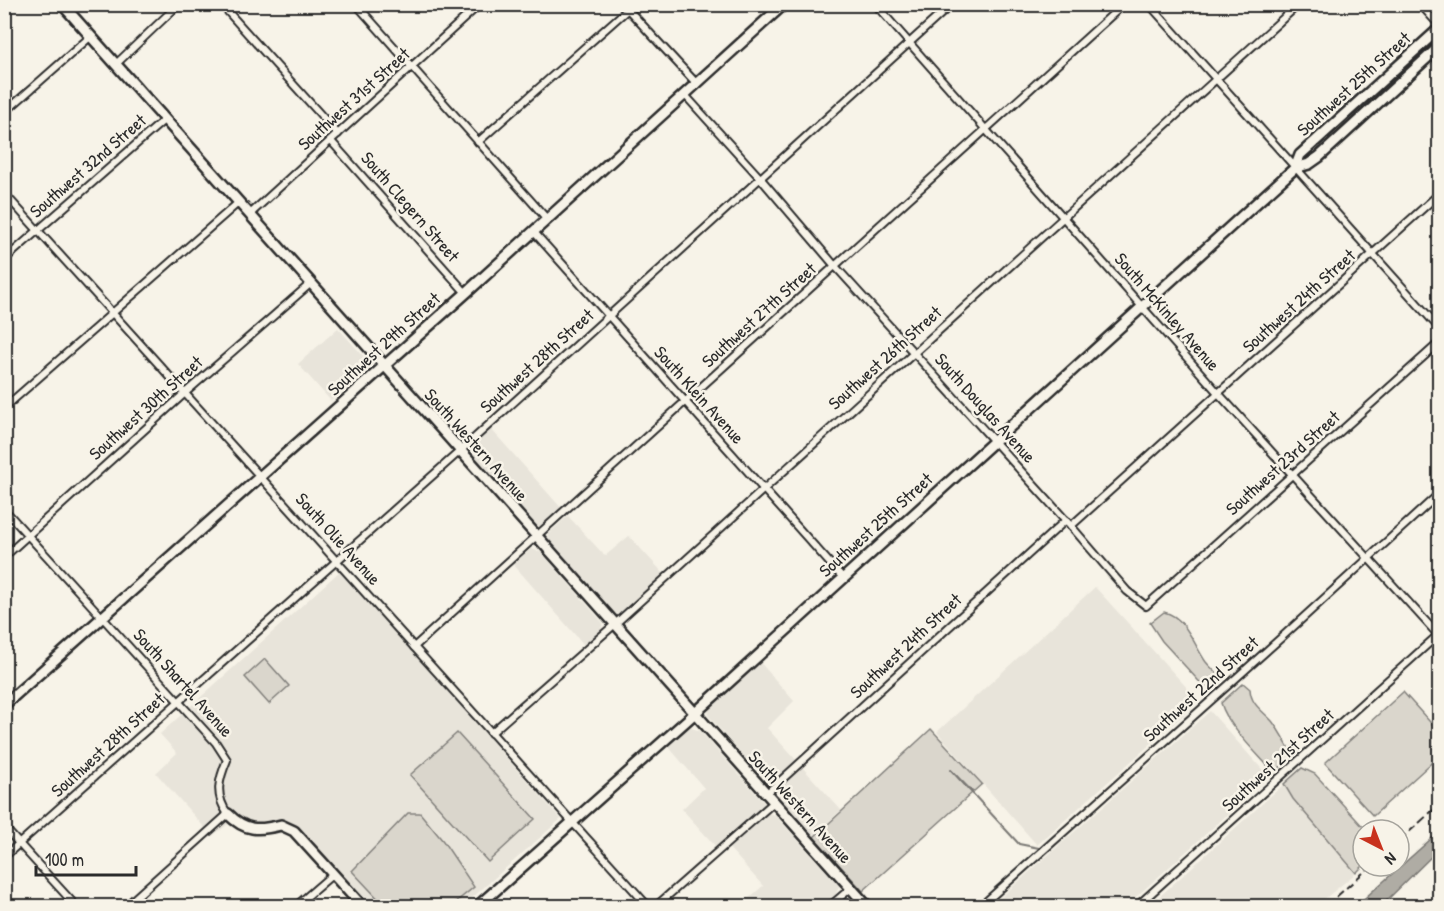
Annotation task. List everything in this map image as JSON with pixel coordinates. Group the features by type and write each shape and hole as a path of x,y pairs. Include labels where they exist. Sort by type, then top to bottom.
{"main road":[{"name":"South Western Avenue","path":"62,4 383,367 867,906"},
{"name":"Southwest 29th Street","path":"4,705 466,293 784,4"},
{"name":"Southwest 25th Street","path":"1295,168 1300,155 1440,27"},
{"name":"Southwest 25th Street","path":"478,906 694,714 1295,168 1309,164 1319,157 1440,46"},
{"path":"228,814 247,827 262,830 281,825 294,831 362,906"}],"street":[{"path":"115,64 179,4"},
{"path":"221,4 338,134"},
{"path":"356,4 547,219"},
{"name":"Southwest 31st Street","path":"249,216 480,4"},
{"name":"South McKinley Avenue","path":"874,4 1439,636"},
{"name":"Southwest 28th Street","path":"4,857 459,452 952,4"},
{"name":"Southwest 27th Street","path":"414,647 1124,4"},
{"path":"1149,4 1440,329"},
{"name":"Southwest 26th Street","path":"491,733 614,625 913,351 1299,4"},
{"path":"1420,4 1440,27"},
{"path":"478,142 626,7 697,84"},
{"path":"4,113 90,37"},
{"name":"South Douglas Avenue","path":"685,94 1127,591 1146,606"},
{"name":"Southwest 32nd Street","path":"4,260 164,120"},
{"name":"South Clegern Street","path":"331,141 466,293"},
{"name":"South Olie Avenue","path":"4,193 648,906"},
{"name":"Southwest 24th Street","path":"1071,526 1440,193"},
{"path":"4,408 238,203"},
{"name":"South Klein Avenue","path":"533,231 843,578"},
{"name":"Southwest 30th Street","path":"4,557 185,393 310,284"},
{"name":"Southwest 23rd Street","path":"1146,606 1440,342"},
{"name":"Southwest 22nd Street","path":"981,906 1440,493"},
{"name":"South Shartel Avenue","path":"4,509 216,743 227,760 219,779 218,794 228,814"},
{"name":"Southwest 24th Street","path":"766,794 1066,520"},
{"name":"Southwest 21st Street","path":"1137,906 1439,636"},
{"path":"656,906 774,802"},
{"path":"126,906 228,814"},
{"path":"4,827 76,906"},
{"path":"296,906 333,874"},
{"path":"830,906 851,888"}],"shaded area":[{"path":"338,328 367,360 368,367 331,401 298,364"},
{"path":"491,429 563,510 543,527 535,526 471,455 470,450 473,445"},
{"path":"568,516 605,556 629,536 664,574 623,612 617,614 613,612 550,542 548,534"},
{"path":"531,549 541,552 603,623 600,633 585,646 513,564"},
{"path":"340,571 561,819 463,906 354,906 288,833 256,834 230,823 212,836 156,773 177,753 160,734"},
{"path":"1095,587 1199,701 1037,845 937,732"},
{"path":"1164,612 1172,615 1184,626 1206,662 1219,676 1207,690 1162,641 1150,623"},
{"path":"265,659 289,686 269,704 245,677"},
{"path":"758,660 794,701 767,728 797,761 771,784 764,781 708,715 710,705"},
{"path":"1243,683 1250,689 1255,703 1275,725 1293,755 1274,773 1237,731 1221,703"},
{"path":"1403,692 1439,732 1439,756 1373,816 1325,763"},
{"path":"1210,711 1269,777 1126,906 991,906"},
{"path":"689,727 700,731 765,804 717,848 682,809 704,788 667,745"},
{"path":"931,729 982,784 973,792 951,770 972,793 863,891 814,837"},
{"path":"457,733 535,819 488,862 410,775"},
{"path":"802,767 841,810 813,836 778,796 781,787"},
{"path":"1302,768 1315,774 1355,818 1351,818 1351,867 1293,799 1284,784"},
{"path":"1284,784 1293,799 1351,867 1351,877 1316,906 1149,906"},
{"path":"408,813 420,813 443,841 474,887 451,906 385,906 352,871"},
{"path":"768,813 775,815 839,886 834,898 824,906 746,906 743,903 763,886 729,848"},
{"path":"1439,832 1439,849 1411,877 1411,857"},
{"path":"1387,878 1409,878 1381,906 1356,906"}],"waterway":[{"path":"951,770 1019,844 1039,848"}],"railway":[{"path":"1411,830 1440,804"},
{"path":"1326,906 1358,878"}]}
